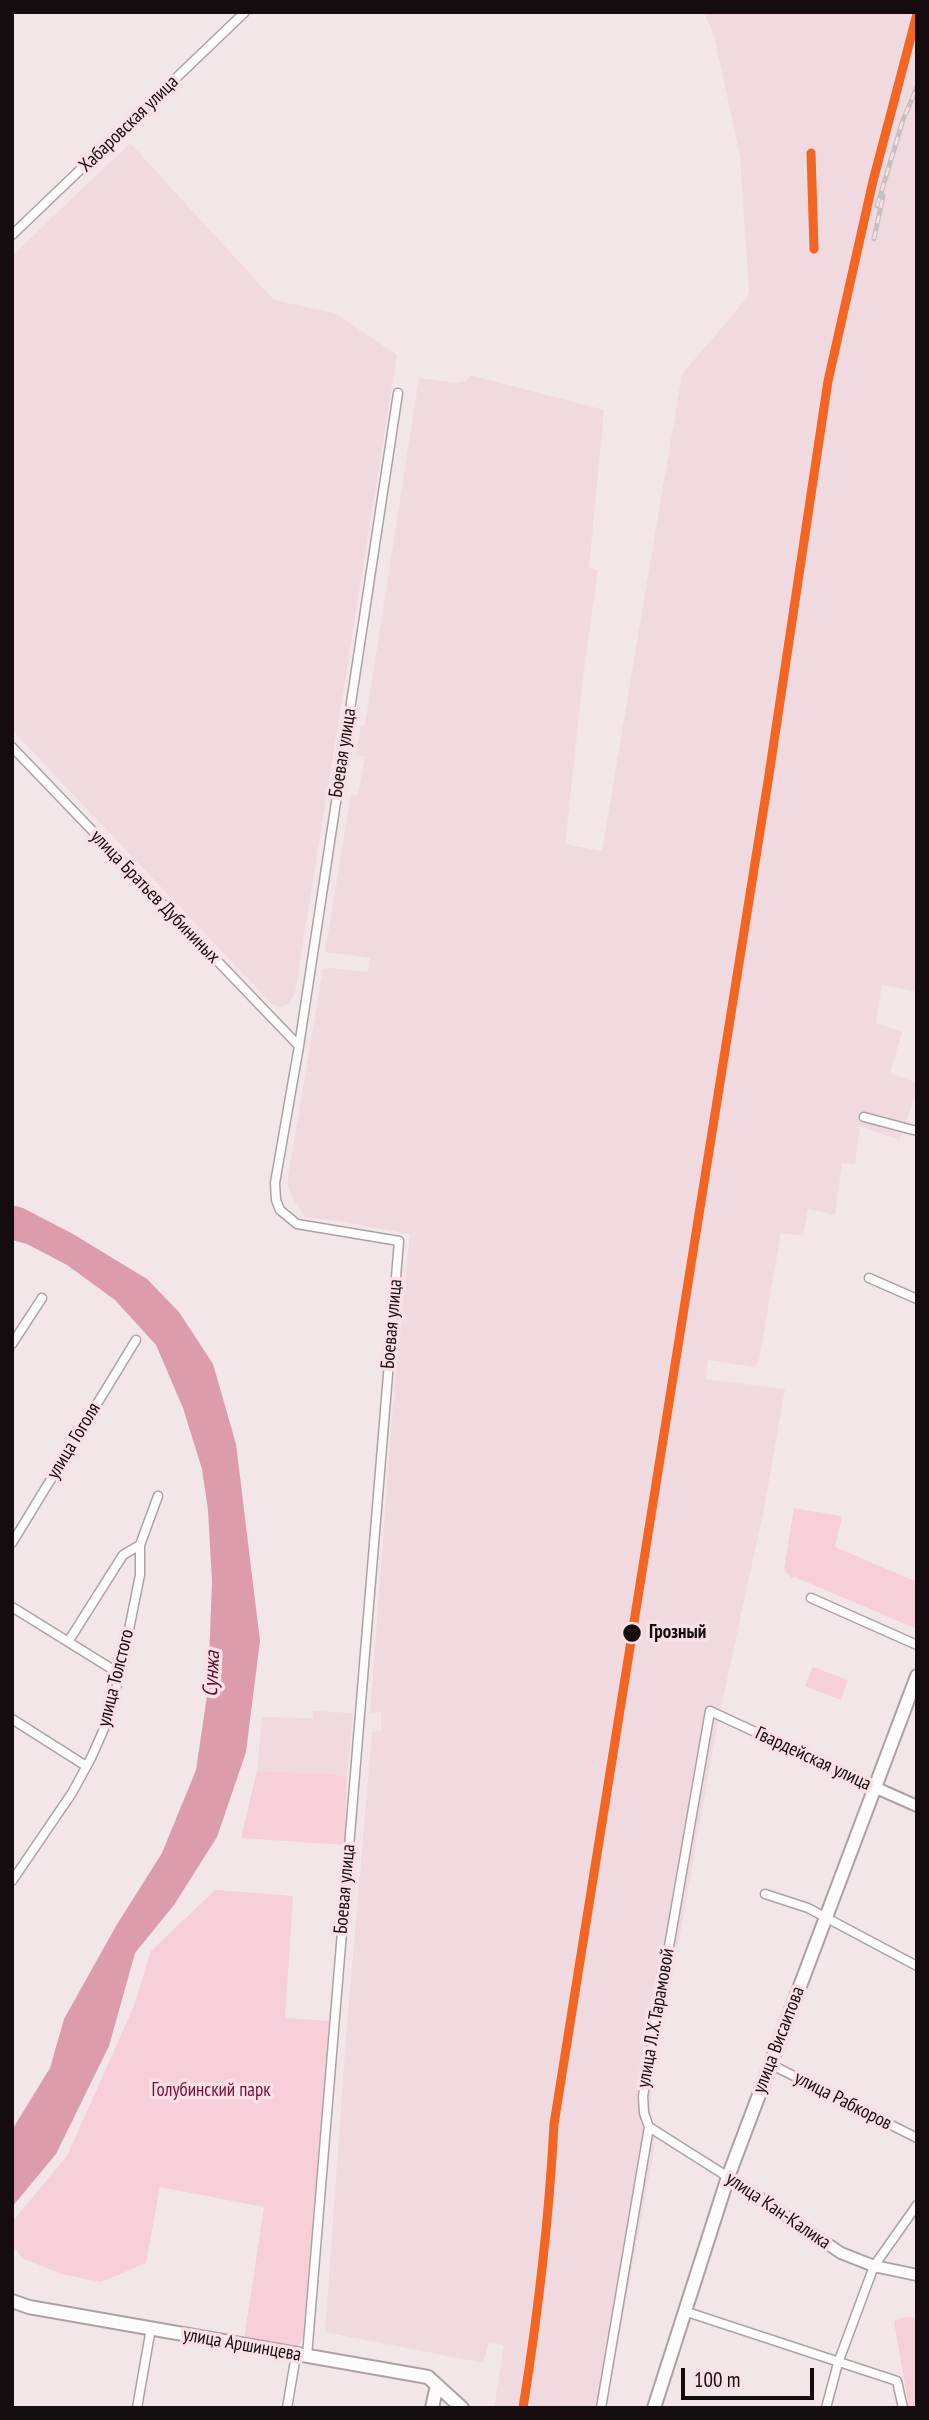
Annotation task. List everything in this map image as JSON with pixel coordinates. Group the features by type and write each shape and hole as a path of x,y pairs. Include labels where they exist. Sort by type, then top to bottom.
{"main road":[{"name":"улица Висаитова","path":"654,2408 728,2177 917,1676"},
{"name":"улица Аршинцева","path":"12,2301 29,2307 428,2377 462,2408"},
{"path":"432,2408 437,2385"}],"street":[{"name":"Хабаровская улица","path":"12,235 245,12"},
{"name":"Боевая улица","path":"301,2355 399,1241 297,1224 280,1210 276,1200 275,1183 299,1045 398,393"},
{"name":"улица Братьев Дубининых","path":"12,747 299,1045"},
{"path":"864,1117 916,1130"},
{"path":"869,1278 917,1300"},
{"path":"12,1344 42,1298"},
{"name":"улица Гоголя","path":"12,1543 135,1340"},
{"name":"улица Толстого","path":"12,1881 72,1793 107,1722 120,1674 140,1575 140,1545 158,1496"},
{"path":"68,1642 123,1555 140,1545"},
{"path":"811,1598 917,1645"},
{"path":"12,1607 120,1674"},
{"name":"Гвардейская улица","path":"710,1711 917,1807"},
{"name":"улица Л.Х.Тарамовой","path":"601,2408 649,2127 644,2113 643,2096 710,1711"},
{"path":"13,1721 86,1766"},
{"path":"765,1894 807,1908 917,1966"},
{"name":"улица Рабкоров","path":"770,2064 917,2138"},
{"name":"улица Кан-Калика","path":"649,2127 841,2253 874,2266 917,2275"},
{"path":"825,2408 838,2363 874,2266 917,2205"},
{"path":"684,2311 897,2381 903,2408"},
{"path":"137,2408 151,2328"},
{"path":"287,2408 301,2355"}],"shaded area":[{"path":"704,12 917,12 917,992 882,985 876,1023 902,1032 890,1073 917,1083 917,1092 899,1140 860,1126 855,1164 842,1163 835,1215 808,1209 803,1236 781,1233 759,1360 754,1367 708,1360 705,1379 785,1389 765,1504 717,1726 650,2103 655,2145 606,2408 494,2408 504,2345 489,2343 483,2363 325,2332 346,2037 372,1732 381,1731 381,1712 370,1713 393,1403 396,1394 394,1391 410,1234 305,1217 293,1199 288,1187 288,1177 323,969 368,972 370,958 325,952 351,794 358,795 365,757 356,755 361,725 365,725 419,378 456,383 467,381 470,375 604,410 589,568 598,570 565,844 602,851 682,374 747,298 749,291 740,156 714,36"},
{"path":"130,143 274,300 335,313 397,355 295,993 287,1005 279,1007 272,1004 12,730 12,256"},
{"path":"313,1711 353,1713 347,1777 257,1771 262,1717 313,1718"}],"green space":[{"path":"794,1508 842,1516 835,1547 917,1582 917,1629 792,1578 784,1570"},
{"path":"813,1667 848,1680 841,1700 805,1686"},
{"path":"257,1771 347,1777 344,1845 241,1838"},
{"name":"Голубинский парк","path":"215,1890 293,1896 285,2018 329,2021 303,2337 299,2345 293,2347 244,2340 264,2207 160,2187 146,2263 101,2282 61,2274 22,2258 12,2245 12,2222 67,2156 134,2006 151,1951"},
{"path":"905,2317 915,2318 917,2326 917,2408 909,2408 894,2321"}],"water":[{"name":"Сунжа","path":"12,1205 73,1234 147,1279 179,1312 213,1364 236,1444 260,1641 246,1752 217,1837 174,1905 135,1953 109,2046 56,2154 12,2207 12,2130 50,2068 64,2019 116,1926 162,1853 196,1770 208,1689 212,1581 208,1510 202,1469 183,1408 156,1345 115,1300 67,1265 27,1244 12,1240"}],"railway":[{"path":"531,2358 545,2242 554,2124 769,775 828,381 873,181 917,14"},
{"path":"877,206 903,120 917,87"},
{"path":"811,153 814,249"},
{"path":"874,239 883,196"}],"transit line":[{"path":"523,2408 542,2267 554,2124 769,775 828,381 873,181 917,14"},
{"path":"811,153 814,249"}],"place":[{"name":"Грозный","path":"632,1633"}]}
